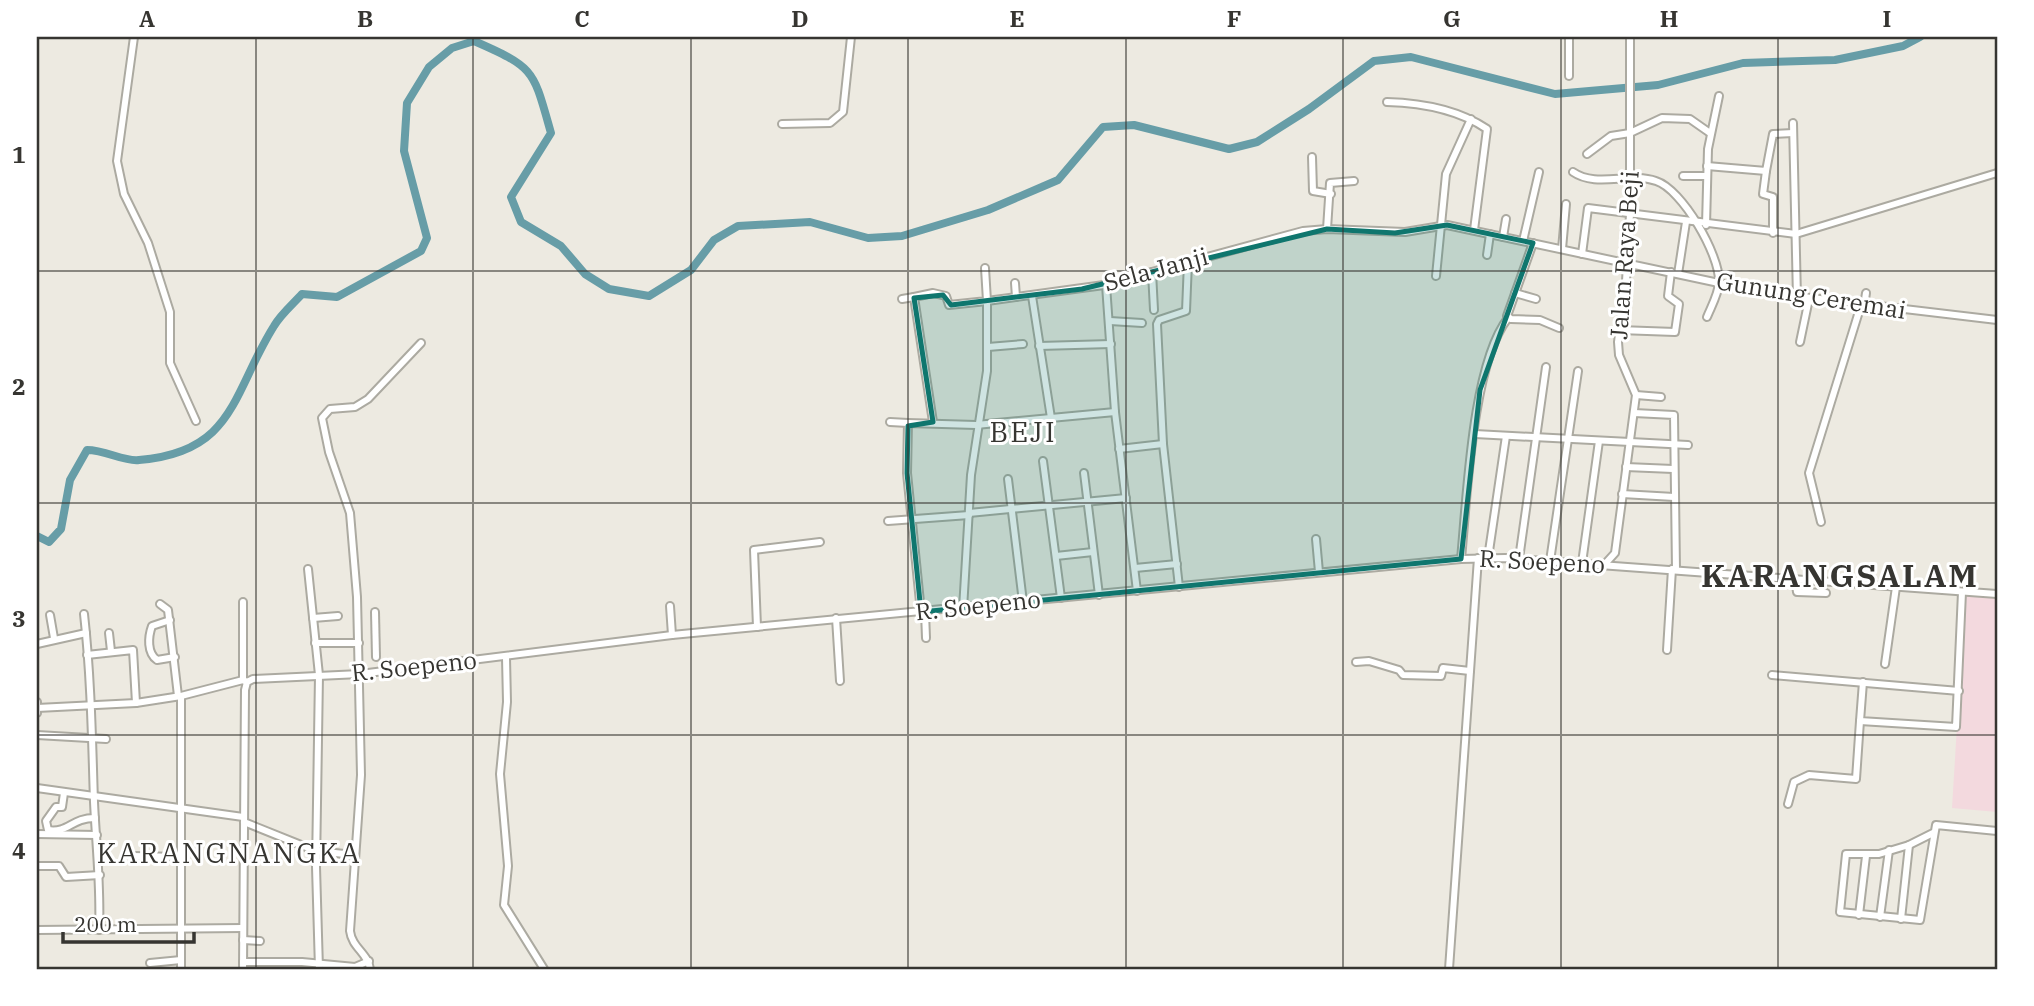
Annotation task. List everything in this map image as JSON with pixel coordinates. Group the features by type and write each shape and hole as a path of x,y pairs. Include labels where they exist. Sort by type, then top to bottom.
{"street":[{"path":"134,37 117,164 124,194 148,243 170,312 170,363 196,421"},
{"path":"782,124 830,123 843,112 851,37"},
{"path":"1569,37 1569,76"},
{"name":"Jalan Raya Beji","path":"1615,552 1636,395 1619,355 1630,214 1630,37"},
{"path":"1706,225 1710,133 1719,96"},
{"path":"1387,102 1437,108 1471,120 1489,133 1474,230"},
{"path":"1587,155 1611,136 1630,133 1656,120 1673,117 1690,119 1710,133"},
{"path":"1436,276 1446,174 1471,120"},
{"path":"1793,123 1797,298"},
{"path":"1773,233 1773,197 1763,194 1773,134 1793,133"},
{"path":"1312,157 1313,191 1331,194"},
{"path":"1707,166 1766,172"},
{"path":"1523,241 1539,172"},
{"path":"1573,172 1588,180 1631,176 1665,184 1713,252 1719,282 1707,317"},
{"path":"1582,254 1586,209 1796,234 1997,173"},
{"path":"1684,176 1707,176"},
{"path":"1327,229 1330,183 1354,181"},
{"path":"1562,249 1566,204"},
{"path":"1503,237 1506,219"},
{"path":"1619,330 1675,332 1679,304 1668,296 1692,223"},
{"name":"Sela Janji","path":"914,297 937,293 946,296 949,305 1107,285 1285,235 1327,229 1390,233 1440,226 1490,233 1627,262"},
{"path":"1487,255 1490,233"},
{"path":"1461,559 1480,390 1490,352 1508,318 1533,243"},
{"path":"1179,587 1163,444 1157,324 1159,320 1186,311 1188,262"},
{"name":"Gunung Ceremai","path":"1627,262 1797,298 1997,320"},
{"path":"963,609 976,425 988,347 985,268"},
{"path":"1152,272 1154,310"},
{"path":"1015,284 1016,297"},
{"path":"1107,285 1115,412 1137,591"},
{"path":"1515,293 1536,299"},
{"path":"1821,522 1809,473 1866,293"},
{"path":"1032,296 1051,418"},
{"path":"902,299 914,297 933,422"},
{"path":"1800,342 1809,299"},
{"path":"1508,318 1540,320 1559,328"},
{"path":"1110,321 1142,323"},
{"path":"243,602 243,966 370,965 351,938 361,775 359,643 351,513 329,452 322,413 338,407 355,407 368,399 421,343"},
{"path":"988,347 1023,344"},
{"path":"1039,346 1111,344"},
{"path":"1519,559 1546,367"},
{"path":"1550,561 1578,371"},
{"path":"1636,395 1661,397"},
{"path":"890,422 976,425 1115,412"},
{"path":"1634,413 1674,415 1674,569 1667,650"},
{"path":"908,422 907,473 926,638"},
{"path":"1475,434 1688,445"},
{"path":"1488,558 1506,436"},
{"path":"1582,563 1599,440"},
{"path":"1119,449 1163,444"},
{"path":"1043,461 1061,598"},
{"path":"1626,467 1673,469"},
{"path":"1084,473 1099,595"},
{"path":"1008,479 1023,602"},
{"path":"1622,494 1674,497"},
{"path":"888,521 1126,498"},
{"path":"1316,539 1319,572"},
{"path":"757,626 754,550 820,542"},
{"path":"1056,556 1093,552"},
{"path":"1604,565 1615,552 1626,566"},
{"path":"1449,969 1478,558"},
{"name":"R. Soepeno","path":"37,709 136,703 253,679 360,674 377,669 506,658 671,635 1478,558 1674,569 1997,594"},
{"path":"1135,568 1177,564"},
{"path":"308,569 319,675 316,851 319,966"},
{"path":"1795,579 1797,592 1826,593"},
{"path":"1885,664 1896,587"},
{"path":"1860,721 1955,727 1959,691 1962,592"},
{"path":"160,604 168,610 180,696 183,810 181,969"},
{"path":"670,606 671,635"},
{"path":"375,612 376,657"},
{"path":"84,614 94,739 94,798 100,875 99,930"},
{"path":"50,615 54,638"},
{"path":"313,618 338,616"},
{"path":"836,618 840,681"},
{"path":"170,620 152,626 149,646 150,653 157,660 175,657"},
{"path":"37,644 54,638 86,633"},
{"path":"110,633 111,651"},
{"path":"315,643 359,643"},
{"path":"87,655 132,650 136,703"},
{"path":"506,658 507,702 500,774 508,866 505,907 544,969"},
{"path":"1356,662 1368,662 1399,670 1403,675 1441,676 1443,668 1470,671"},
{"path":"1772,676 1959,691"},
{"path":"1788,804 1793,784 1807,775 1856,779 1863,682"},
{"path":"37,702 37,709"},
{"path":"37,735 106,739"},
{"path":"37,789 244,820 316,851 354,855"},
{"path":"64,793 62,807 56,807 46,821 48,830 63,830 79,818 95,818"},
{"path":"1933,833 1909,845 1866,856 1850,853 1845,858 1839,910 1901,919 1923,918 1933,833 1939,824 1997,831"},
{"path":"37,834 97,835"},
{"path":"1901,919 1909,845"},
{"path":"1880,917 1889,850"},
{"path":"133,856 182,857"},
{"path":"1859,915 1866,856"},
{"path":"37,866 59,866 66,877 100,875"},
{"path":"37,930 243,928"},
{"path":"243,940 260,941"},
{"path":"150,963 165,965 181,960"}],"highlighted area":[{"path":"1447,225 1533,243 1480,390 1461,559 921,612 907,473 908,426 933,422 914,298 943,295 951,305 1082,289 1327,229 1395,233"}],"shaded area":[{"path":"1965,595 1997,597 1997,812 1952,808"}],"waterway":[{"path":"37,536 49,542 61,529 70,480 87,450 139,460 171,455 195,445 213,432 227,415 274,326 302,294 337,297 421,251 427,238 404,151 407,103 429,67 452,48 474,41 510,58 529,74 540,96 551,133 511,197 521,222 561,246 585,274 609,289 649,296 691,270 714,240 738,226 810,222 868,238 902,236 988,210 1058,180 1103,127 1134,125 1229,149 1257,142 1309,109 1374,61 1411,57 1555,94 1658,85 1743,63 1835,60 1903,46 1920,37"}],"district":[{"name":"BEJI","path":"1023,432"},
{"name":"KARANGSALAM","path":"1840,576"},
{"name":"KARANGNANGKA","path":"229,853"}]}
